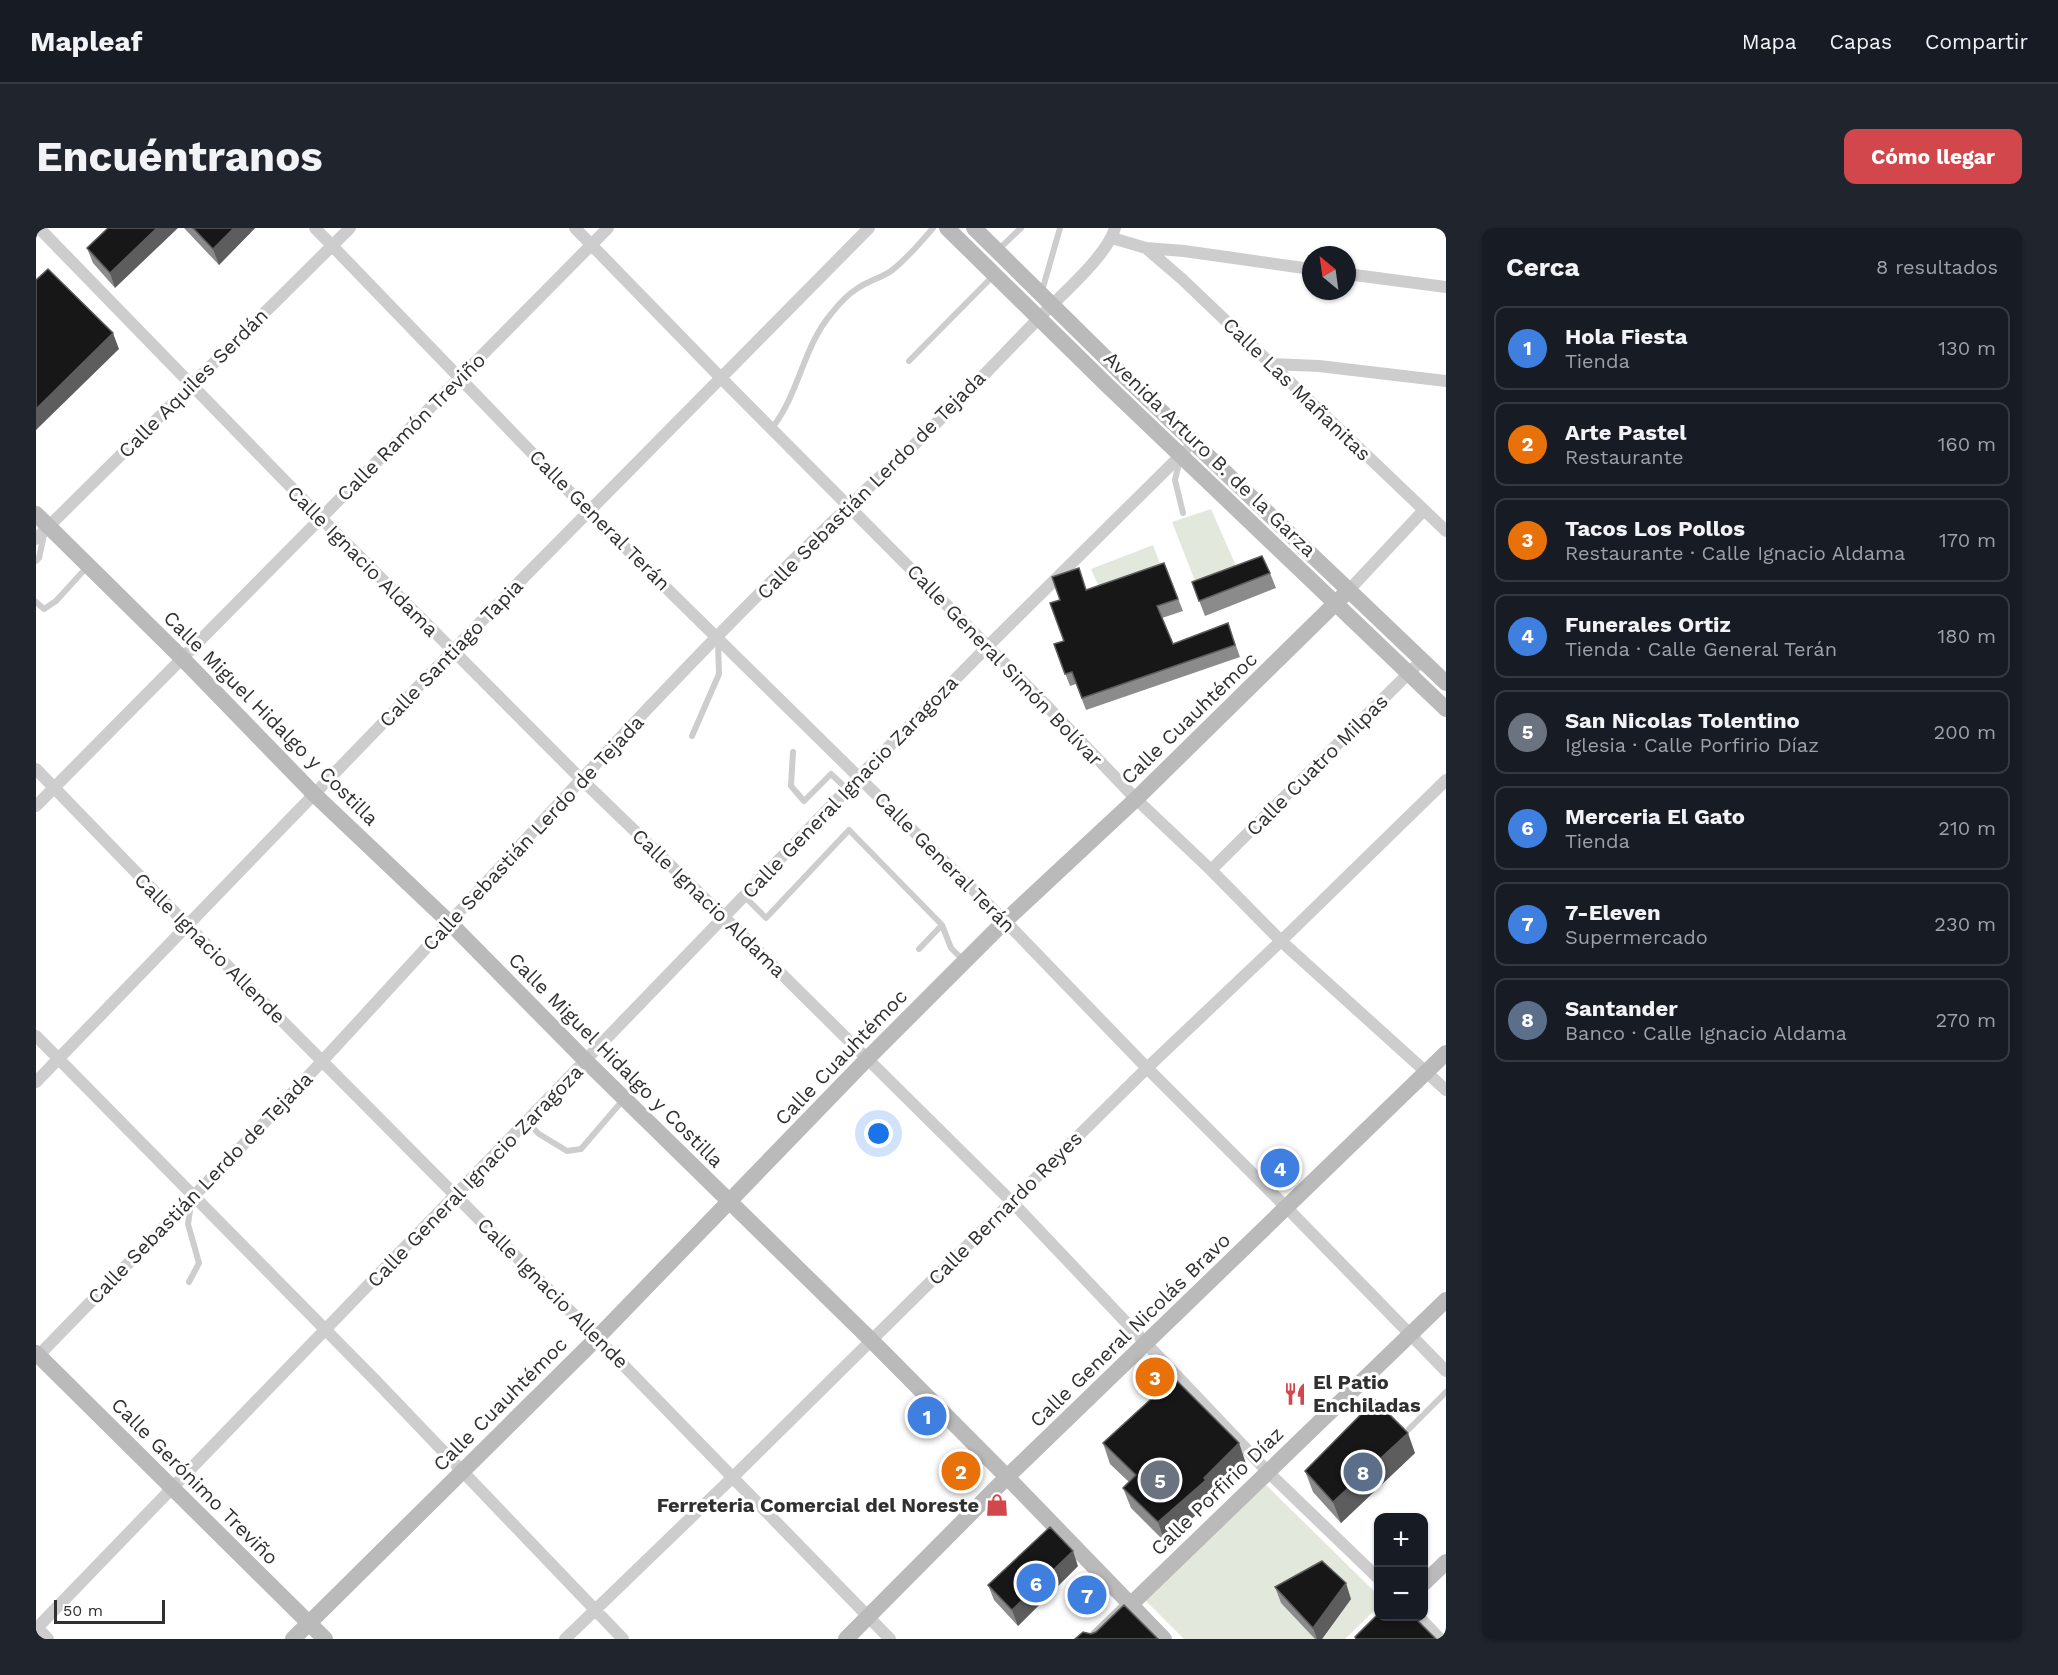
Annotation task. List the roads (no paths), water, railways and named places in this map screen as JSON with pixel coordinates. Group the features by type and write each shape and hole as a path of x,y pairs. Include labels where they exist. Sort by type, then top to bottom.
{"street":[{"name":"Calle Ignacio Aldama","path":"39,228 191,386 453,651 1012,1202 1268,1472 1374,1574"},
{"name":"Calle General Terán","path":"315,228 589,512 1005,921 1146,1068 1446,1371"},
{"name":"Calle Aquiles Serdán","path":"36,539 350,228"},
{"name":"Calle General Simón Bolívar","path":"575,228 1136,799 1281,941 1446,1090"},
{"name":"Calle Ramón Treviño","path":"36,806 608,228"},
{"name":"Calle Santiago Tapia","path":"36,1082 453,651 869,228"},
{"name":"Avenida Arturo B. de la Garza","path":"947,228 1180,456 1446,709"},
{"name":"Avenida Arturo B. de la Garza","path":"974,228 1193,442 1446,683"},
{"name":"Calle Sebastián Lerdo de Tejada","path":"37,1355 322,1061 581,779 849,506 928,432 1039,318 1046,300 1092,263 1113,233"},
{"path":"1113,233 1146,248 1302,268"},
{"name":"Calle Las Mañanitas","path":"1146,248 1182,279 1446,531"},
{"path":"1356,275 1446,287"},
{"path":"1271,364 1319,366 1446,381"},
{"name":"Calle General Ignacio Zaragoza","path":"36,1628 859,777 1193,442"},
{"name":"Calle Cuauhtémoc","path":"293,1639 597,1338 868,1058 1005,921 1136,799 1349,591 1424,510"},
{"name":"Calle Miguel Hidalgo y Costilla","path":"36,514 182,658 315,795 449,922 624,1099 871,1340 1164,1639"},
{"name":"Calle Cuatro Milpas","path":"1211,870 1422,660"},
{"name":"Calle Ignacio Allende","path":"36,770 597,1338 890,1639"},
{"name":"Calle Bernardo Reyes","path":"565,1639 733,1477 1146,1068 1281,941 1446,780"},
{"path":"36,1036 623,1639"},
{"name":"Calle General Nicolás Bravo","path":"846,1639 1007,1477 1446,1053"},
{"name":"Calle Porfirio Díaz","path":"1095,1639 1446,1300"},
{"name":"Calle Gerónimo Treviño","path":"37,1355 325,1639"},
{"path":"1428,1579 1446,1562"},
{"path":"1422,1621 1440,1639"},
{"path":"36,1628 48,1639"}],"lane":[{"path":"772,429 792,395 817,333 832,313 856,289 878,279 896,267 933,228"},
{"path":"997,251 1021,228"},
{"path":"1046,300 1059,228"},
{"path":"909,361 994,275"},
{"path":"1180,456 1175,480 1183,513"},
{"path":"36,561 39,558 48,526"},
{"path":"36,602 44,609 56,602 88,566"},
{"path":"692,736 718,674 718,637"},
{"path":"793,752 791,786 804,801 831,774 848,789"},
{"path":"744,896 766,918 849,830 942,925 951,948 965,961"},
{"path":"919,949 942,925"},
{"path":"527,1122 539,1134 567,1151 581,1149 624,1099"},
{"path":"189,1282 199,1263 188,1224 192,1196"},
{"path":"1409,1429 1446,1392"}],"place":[{"name":"Funerales Ortiz","path":"1280,1168"},
{"name":"Tacos Los Pollos","path":"1155,1377"},
{"name":"El Patio Enchiladas","path":"1295,1394"},
{"name":"Hola Fiesta","path":"927,1416"},
{"name":"Arte Pastel","path":"961,1471"},
{"name":"Santander","path":"1363,1472"},
{"name":"San Nicolas Tolentino","path":"1160,1480"},
{"name":"Ferreteria Comercial del Noreste","path":"997,1505"},
{"name":"Merceria El Gato","path":"1036,1583"},
{"name":"7-Eleven","path":"1087,1595"}]}
